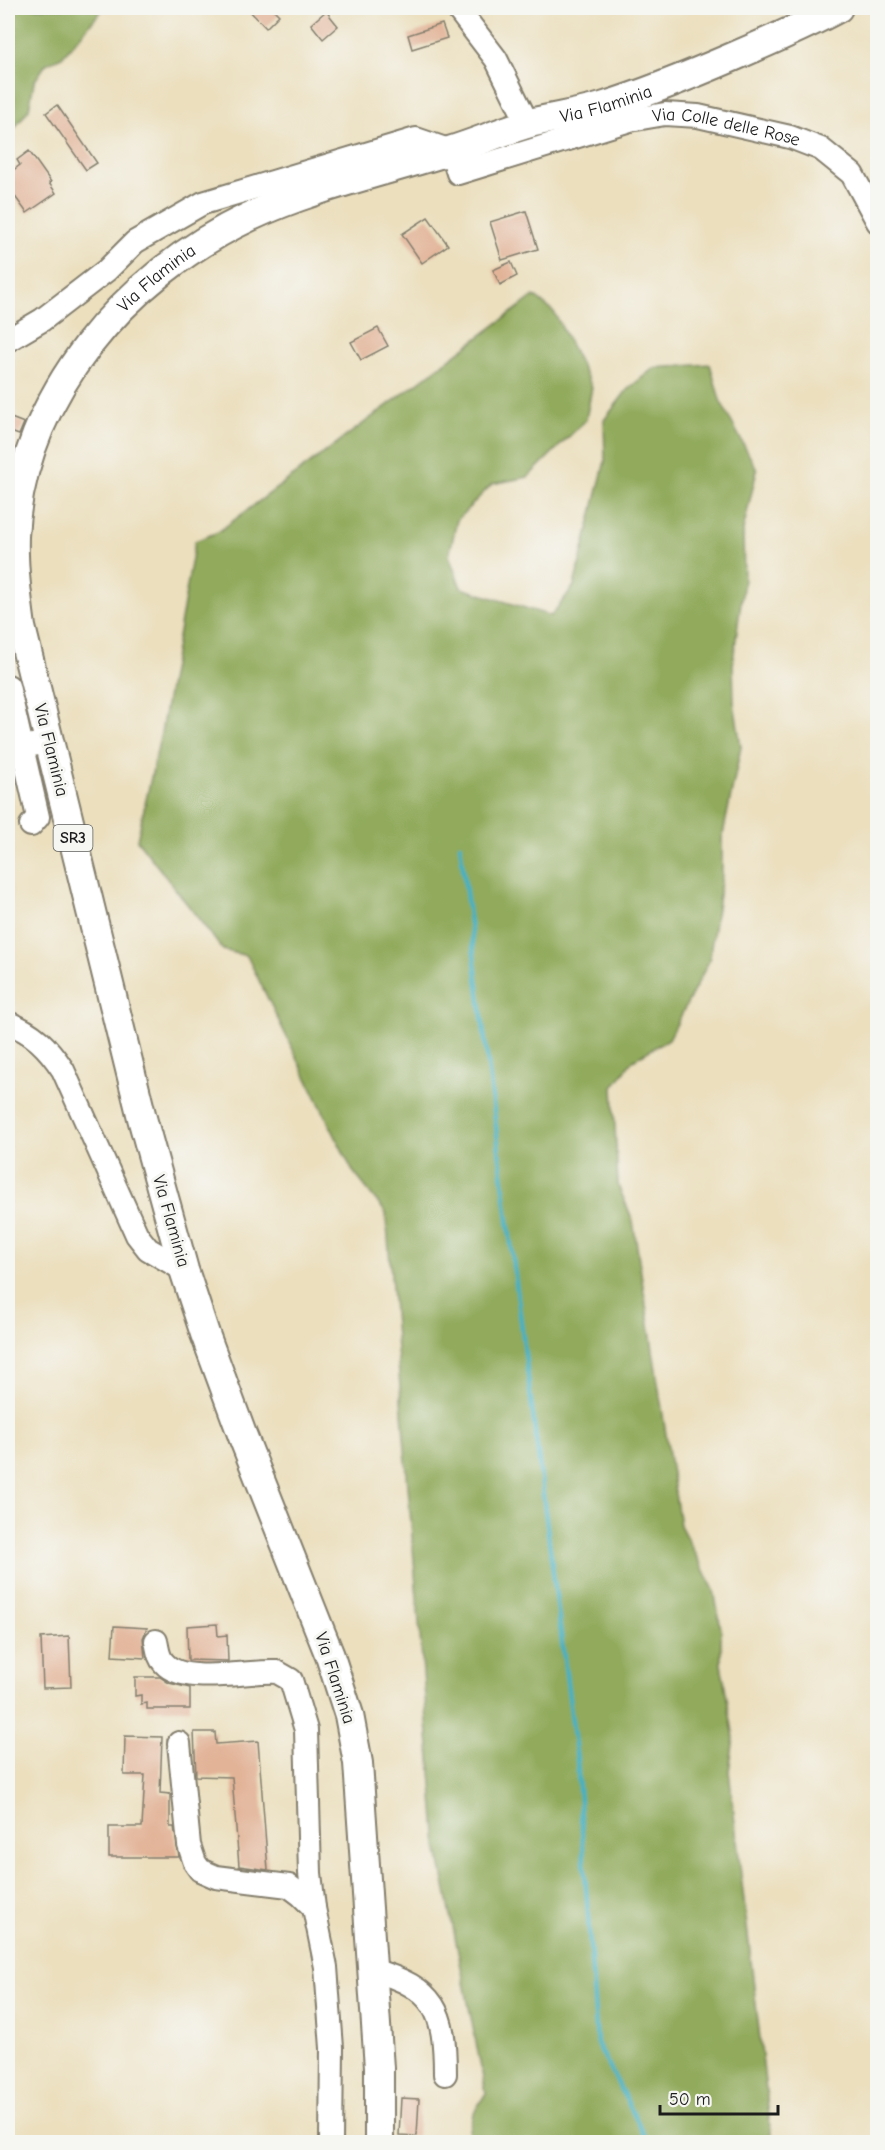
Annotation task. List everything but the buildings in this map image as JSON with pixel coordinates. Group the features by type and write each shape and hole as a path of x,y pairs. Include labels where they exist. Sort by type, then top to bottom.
{"main road":[{"name":"Via Flaminia","path":"379,2142 379,2068 358,1763 347,1711 330,1656 217,1366 184,1270 36,745 15,570 14,535 21,490 34,441 54,396 74,365 109,320 140,289 194,248 220,232 249,217 311,192 452,151 528,124 599,107 654,89 789,33 838,8"}],"street":[{"path":"462,9 496,59 528,124"},
{"name":"Via Colle delle Rose","path":"452,151 458,173 639,118 673,114 698,116 790,138 821,148 852,174 878,222"},
{"path":"8,340 42,320 107,270 135,243 203,203 416,139 452,151"},
{"path":"8,686 36,745 38,817 31,825"},
{"path":"8,1023 23,1029 51,1051 63,1070 137,1234 148,1249 184,1270"},
{"path":"156,1641 159,1656 164,1663 177,1672 207,1675 270,1672 282,1674 291,1680 301,1708 307,1738 310,1873 329,1996 333,2090 331,2142"},
{"path":"179,1743 189,1845 200,1870 216,1877 289,1886 314,1908"},
{"path":"372,1970 407,1982 431,2002 443,2027 445,2074"}],"green space":[{"path":"8,8 104,8 62,57 46,64 34,82 29,109 14,129 8,133"},
{"path":"534,296 554,312 592,387 586,420 528,477 492,484 457,520 449,556 461,588 551,616 574,586 605,461 604,420 628,389 654,368 710,364 720,400 757,470 743,530 744,580 733,661 734,702 741,747 722,839 722,875 709,961 669,1039 633,1060 613,1087 618,1185 633,1221 680,1525 714,1590 721,1629 721,1664 734,1738 729,1771 772,2142 466,2142 473,2114 486,2093 437,1846 386,1213 352,1170 247,956 223,950 137,840 161,733 195,541 218,532"}],"waterway":[{"path":"460,845 577,1760 597,2043 648,2142"}]}
